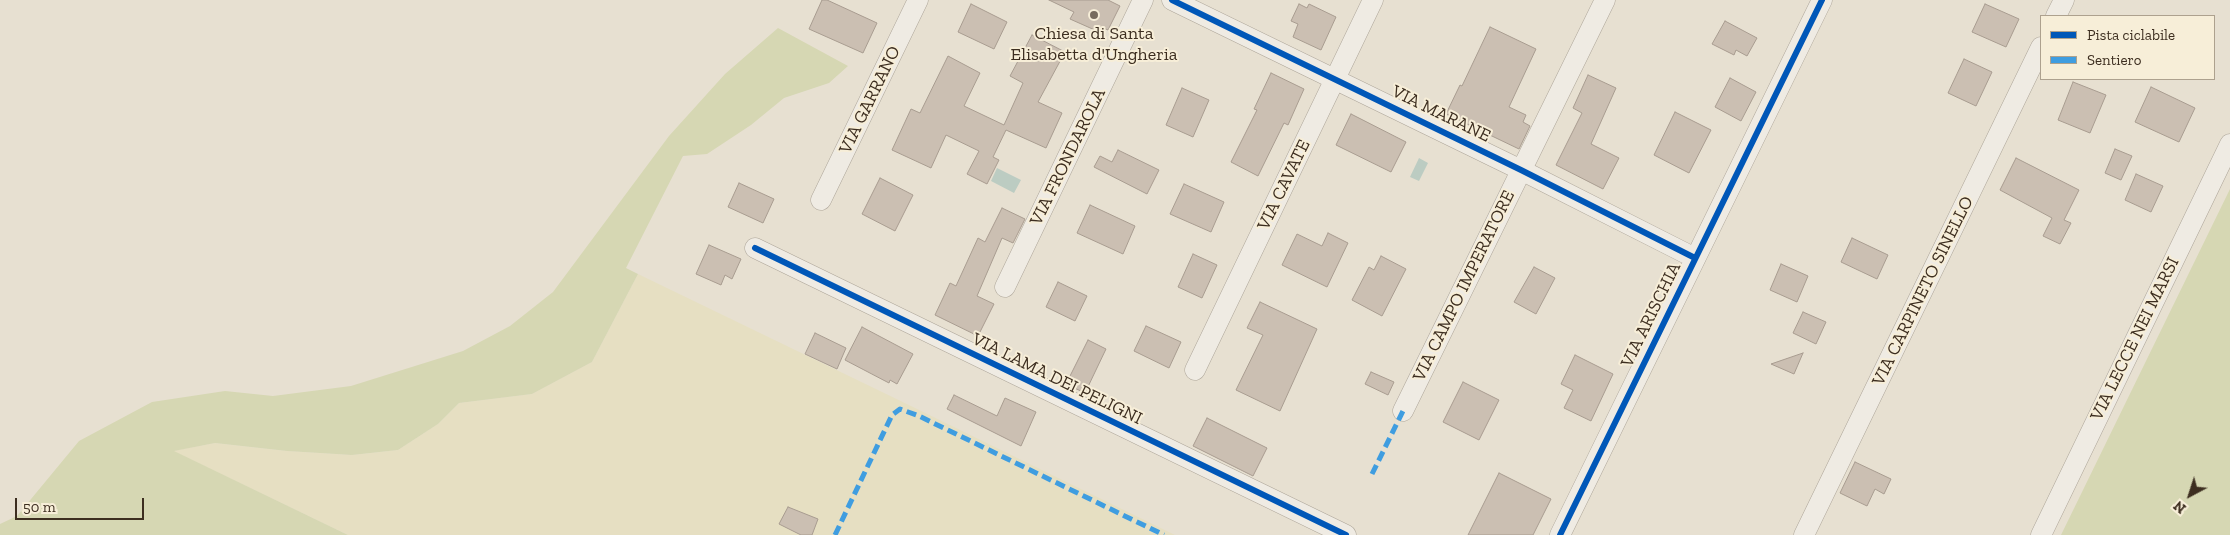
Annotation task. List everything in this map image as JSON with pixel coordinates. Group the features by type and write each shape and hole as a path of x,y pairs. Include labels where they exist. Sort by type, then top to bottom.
{"street":[{"name":"VIA GARRANO","path":"822,200 918,0"},
{"name":"VIA FRONDAROLA","path":"1005,287 1144,0"},
{"name":"VIA MARANE","path":"1172,0 1521,170 1696,258"},
{"name":"VIA CAVATE","path":"1195,370 1373,0"},
{"name":"VIA CAMPO IMPERATORE","path":"1403,411 1605,0"},
{"name":"VIA ARISCHIA","path":"1560,535 1822,0"},
{"path":"2056,15 2064,0"},
{"name":"VIA CARPINETO SINELLO","path":"1804,535 2040,50"},
{"name":"VIA LECCE NEI MARSI","path":"2040,535 2230,144"},
{"name":"VIA LAMA DEI PELIGNI","path":"755,248 1346,535"}],"shaded area":[{"path":"1419,158 1428,163 1419,181 1410,177"},
{"path":"997,168 1021,180 1014,193 991,181"},
{"path":"638,274 1175,535 348,535 173,451 215,443 287,451 352,455 398,450 438,424 459,403 532,394 592,362"}],"green space":[{"path":"778,28 848,66 829,83 784,98 751,125 707,154 683,156 626,268 638,274 592,362 532,394 459,403 438,424 398,450 352,455 287,451 215,443 174,451 348,535 0,535 0,524 17,516 79,441 152,402 225,391 273,396 351,386 463,351 510,326 553,292 669,136 725,74"},
{"path":"2230,189 2230,535 2061,535"}],"building":[{"path":"822,0 827,0 877,23 863,53 809,29"},
{"name":"Chiesa di Santa Elisabetta d'Ungheria","path":"1049,0 1108,0 1120,6 1108,30 1099,26 1097,31 1070,19 1074,12"},
{"path":"971,4 1007,22 994,49 958,32"},
{"path":"1299,4 1307,8 1309,4 1336,17 1321,50 1293,37 1298,24 1291,21"},
{"path":"1985,4 2019,19 2006,47 1972,32"},
{"path":"1725,21 1757,38 1747,56 1736,50 1734,55 1712,44"},
{"path":"1490,27 1536,49 1509,107 1526,115 1523,122 1530,126 1519,149 1446,114 1460,85 1462,86"},
{"path":"1032,35 1065,52 1038,102 1062,113 1046,148 1006,130 993,157 999,160 987,184 967,174 979,151 946,135 931,168 892,150 911,109 920,113 948,56 980,73 964,106 1004,125 1023,83 1010,76"},
{"path":"1964,59 1992,72 1976,106 1948,93"},
{"path":"1271,73 1304,89 1288,125 1284,123 1258,176 1231,162 1257,110 1254,109"},
{"path":"1588,75 1616,88 1591,144 1619,158 1603,189 1556,165 1582,113 1573,108"},
{"path":"1730,78 1756,92 1741,121 1715,107"},
{"path":"2073,82 2106,95 2090,133 2058,120"},
{"path":"2151,87 2195,108 2179,142 2135,122"},
{"path":"1182,88 1209,100 1193,137 1166,125"},
{"path":"1675,112 1711,130 1689,173 1654,155"},
{"path":"1351,114 1406,142 1391,172 1336,145"},
{"path":"2115,149 2132,156 2121,180 2105,173"},
{"path":"1118,150 1159,170 1147,194 1094,167 1100,156 1112,162"},
{"path":"2016,158 2079,190 2064,220 2071,223 2060,244 2043,236 2052,218 2000,190"},
{"path":"2136,174 2163,186 2151,212 2125,200"},
{"path":"880,178 913,195 895,231 862,214"},
{"path":"739,183 774,199 763,223 728,207"},
{"path":"1184,184 1224,202 1211,232 1170,214"},
{"path":"1090,205 1135,226 1123,254 1077,233"},
{"path":"1002,208 1025,219 1013,243 1002,238 977,296 994,304 978,336 935,315 950,283 956,286 978,238 985,242"},
{"path":"1328,233 1348,243 1327,287 1282,265 1297,234 1322,246"},
{"path":"1852,238 1888,255 1877,279 1841,262"},
{"path":"709,245 741,259 732,279 725,275 721,285 696,274"},
{"path":"1193,254 1217,265 1202,298 1178,287"},
{"path":"1381,256 1406,269 1382,316 1352,300 1369,267 1374,270"},
{"path":"1781,264 1808,276 1797,302 1770,290"},
{"path":"1534,267 1555,278 1536,314 1514,302"},
{"path":"1058,282 1087,296 1075,321 1046,307"},
{"path":"1260,302 1317,329 1280,411 1236,390 1263,335 1247,328"},
{"path":"1803,312 1826,322 1816,344 1793,333"},
{"path":"1146,326 1181,342 1169,368 1134,351"},
{"path":"862,327 913,354 897,384 890,380 889,383 845,360"},
{"path":"815,333 846,348 837,369 805,354"},
{"path":"1088,340 1106,349 1085,393 1066,384"},
{"path":"1803,353 1794,374 1771,364"},
{"path":"1575,355 1613,374 1591,421 1564,408 1573,390 1561,384"},
{"path":"1371,372 1394,382 1388,395 1365,384"},
{"path":"1463,382 1499,400 1479,440 1443,422"},
{"path":"954,395 997,416 1005,398 1036,412 1021,446 947,409"},
{"path":"1207,418 1267,448 1253,476 1193,446"},
{"path":"1855,462 1891,479 1884,494 1875,489 1867,506 1840,493"},
{"path":"1499,473 1551,499 1533,535 1468,535"},
{"path":"788,507 818,519 812,535 801,535 779,524"}],"marked path":[{"path":"835,535 892,415 900,409 919,416 1164,535"},
{"path":"1372,474 1403,411"}],"cycle path":[{"path":"1172,0 1521,170 1695,258"},
{"path":"1560,535 1822,0"},
{"path":"755,248 1346,535"}],"place":[{"name":"Chiesa di Santa Elisabetta d'Ungheria","path":"1094,15"}]}
